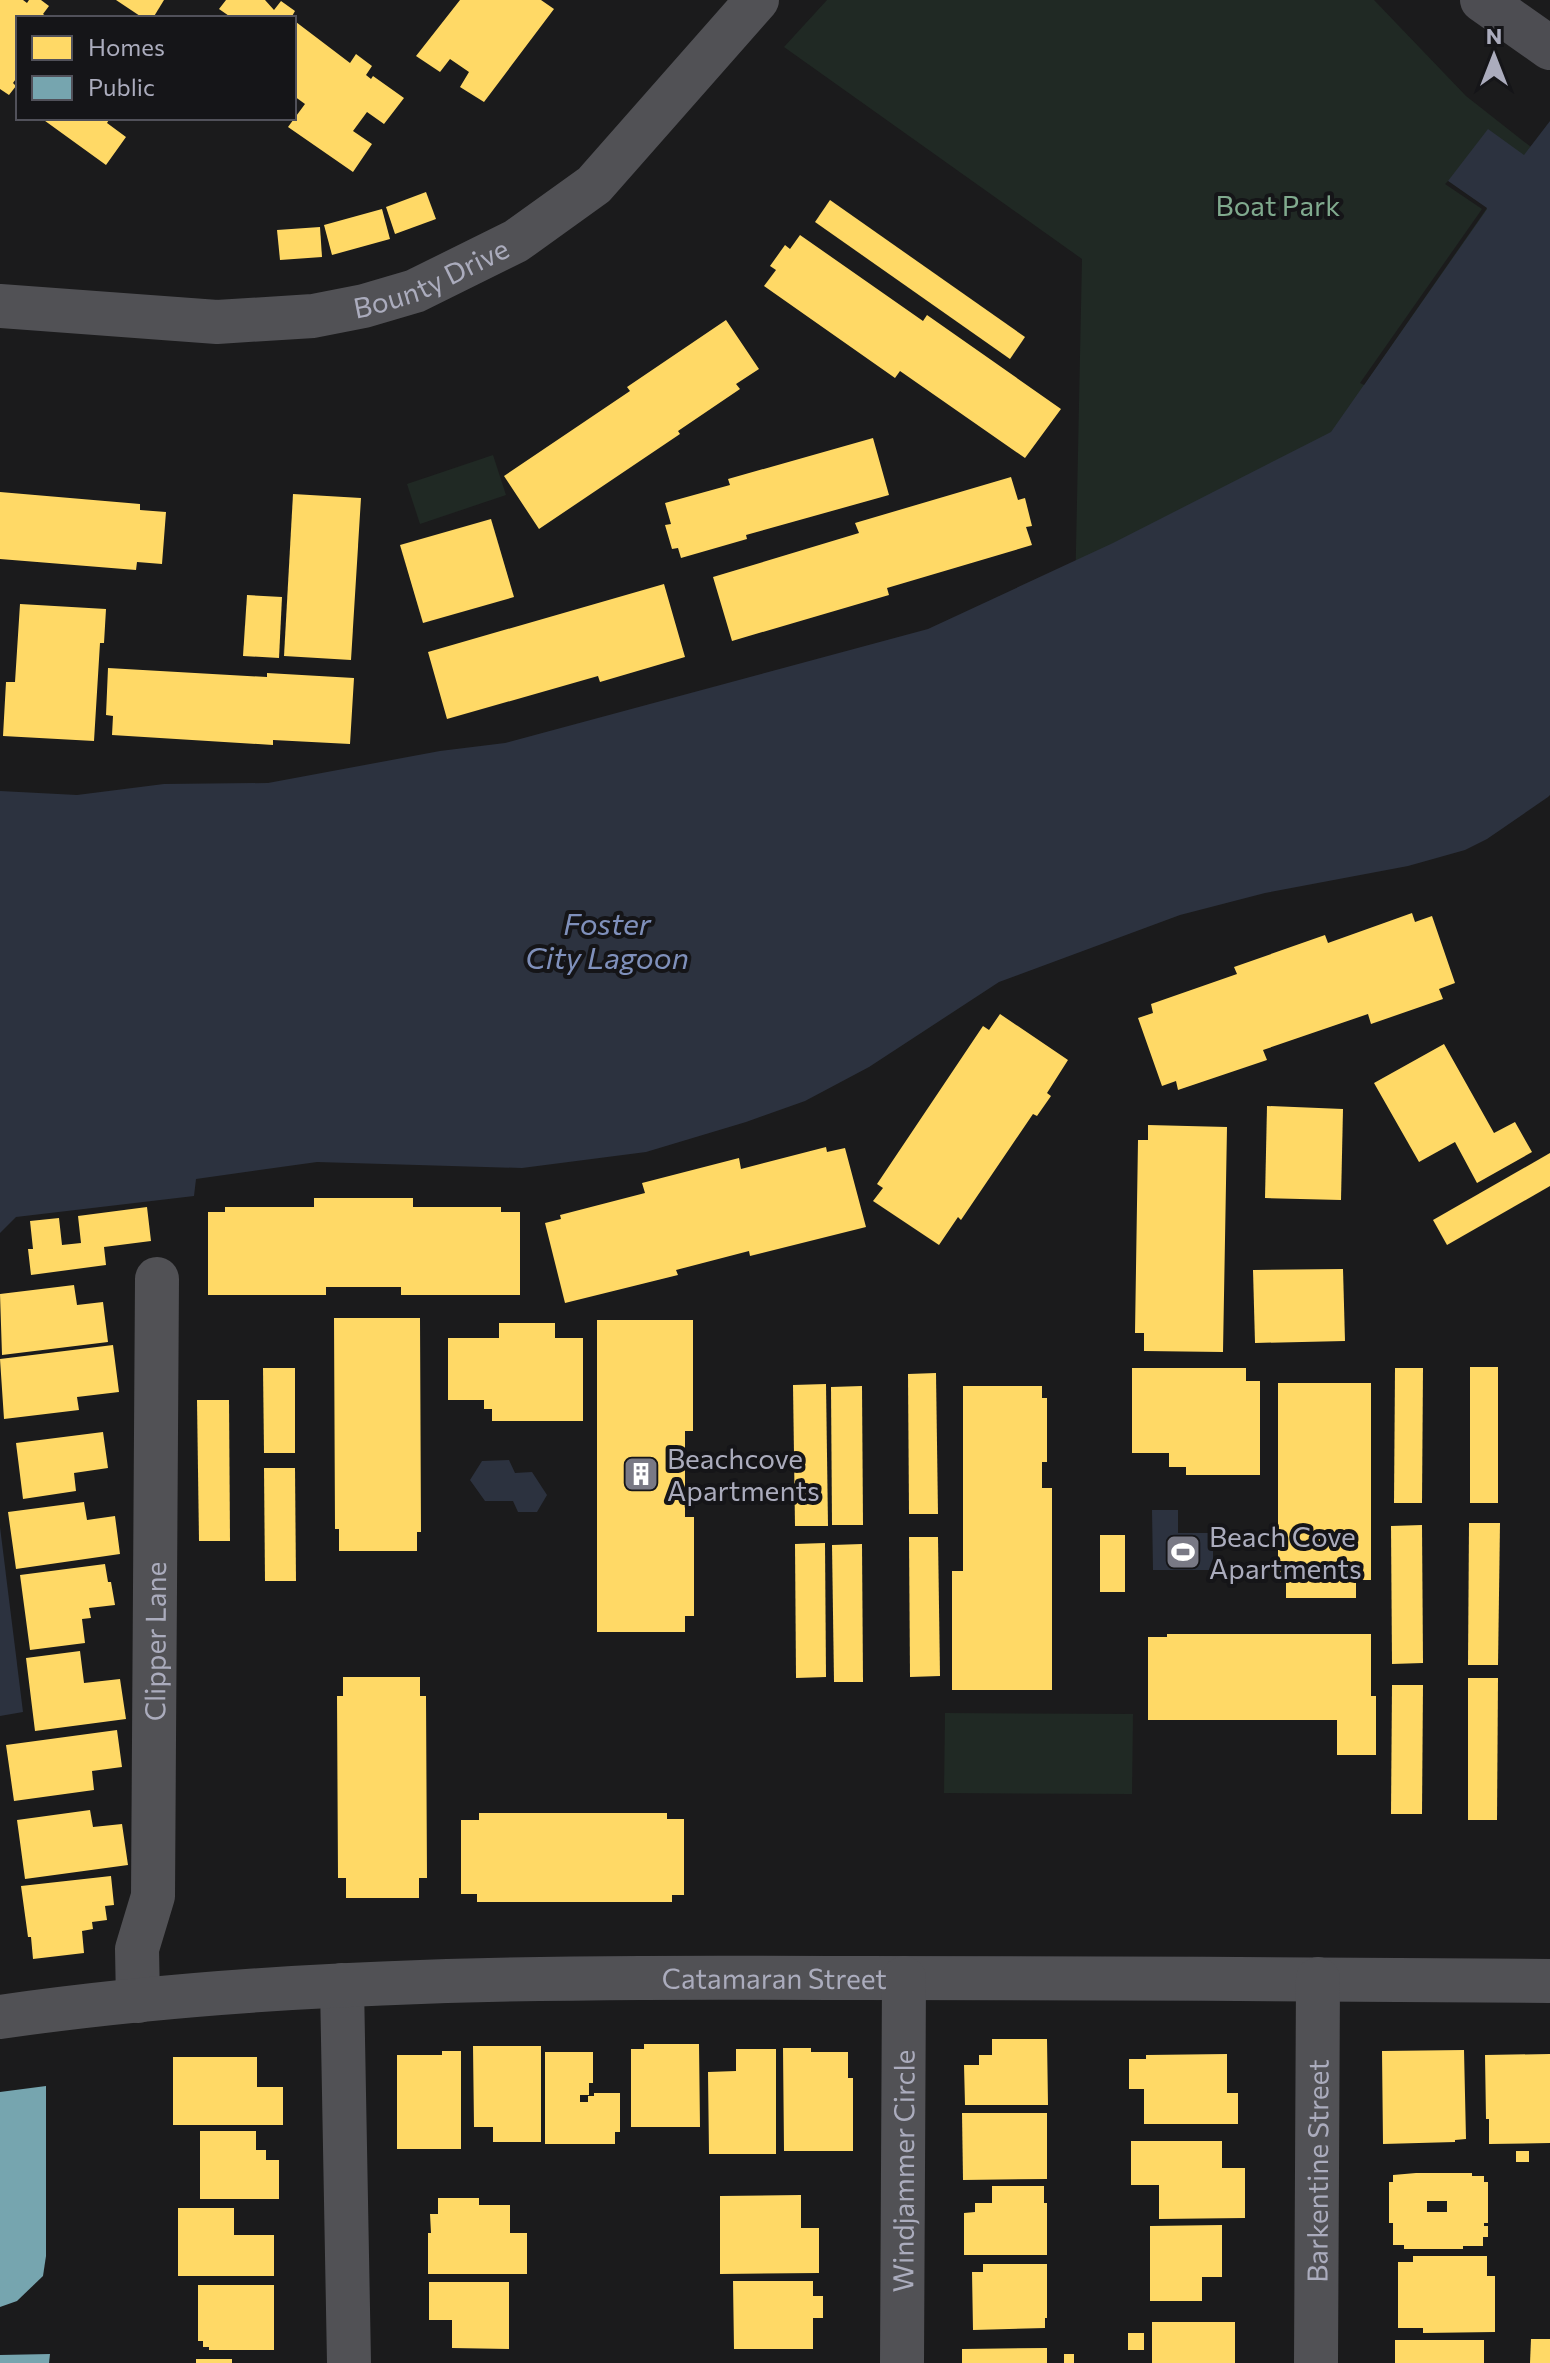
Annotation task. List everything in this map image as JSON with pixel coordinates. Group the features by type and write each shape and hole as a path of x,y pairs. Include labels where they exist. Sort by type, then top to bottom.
{"main road":[{"path":"1482,0 1550,48"}],"street":[{"name":"Bounty Drive","path":"0,306 217,322 313,316 364,306 415,291 516,241 594,185 757,0"},
{"name":"Clipper Lane","path":"138,2001 137,1949 153,1896 157,1279"},
{"name":"Windjammer Circle","path":"902,2363 904,1978"},
{"name":"Catamaran Street","path":"0,2017 138,2001 342,1985 503,1979 1550,1981"},
{"name":"Barkentine Street","path":"1316,2363 1318,1979"},
{"path":"342,1985 349,2363"}],"green space":[{"name":"Boat Park","path":"827,0 1374,0 1466,96 1550,162 1342,434 1075,597 1082,259 784,47"},
{"path":"493,455 506,495 420,524 407,484"},
{"path":"945,1713 1133,1714 1132,1794 944,1793"}],"water":[{"name":"Foster City Lagoon","path":"1550,121 1548,797 1487,839 1465,850 1408,866 1265,893 1180,915 999,982 869,1067 805,1101 646,1152 522,1168 317,1162 196,1179 194,1196 16,1217 0,1233 0,791 77,795 164,784 268,783 440,751 505,743 928,629 1113,543 1331,432 1487,209 1448,181 1488,129 1524,155"},
{"path":"509,1460 515,1473 532,1472 547,1495 537,1512 518,1512 513,1501 485,1501 470,1480 482,1461"},
{"name":"Beach Cove Apartments","path":"1152,1510 1178,1510 1178,1533 1213,1533 1213,1570 1153,1570"},
{"path":"0,1527 23,1712 0,1716"}],"pier":[{"path":"1448,181 1487,208 1364,385 1360,383 1482,209 1445,184"}],"building: Homes":[{"path":"0,0 23,0 27,3 29,0 41,0 49,6 43,14 46,16 16,16 16,79 13,83 16,86 9,95 0,89"},
{"path":"116,0 164,0 154,16 140,16"},
{"path":"226,0 265,0 274,10 281,1 295,11 292,16 229,16 219,9"},
{"path":"460,0 541,0 554,9 484,102 460,87 469,72 450,59 440,72 416,56"},
{"path":"296,22 350,63 356,54 372,66 366,75 371,79 373,76 404,98 384,124 367,112 353,131 372,144 353,172 288,127 305,104 296,97"},
{"path":"44,120 109,120 107,123 126,137 106,165"},
{"path":"426,192 436,219 395,234 386,207"},
{"path":"830,200 1025,337 1010,359 815,222"},
{"path":"382,209 390,239 332,255 324,225"},
{"path":"320,227 322,257 280,260 277,230"},
{"path":"800,235 923,321 927,315 1061,409 1025,458 900,371 895,378 764,286 776,270 770,266 785,245 790,249"},
{"path":"726,320 759,369 736,384 740,389 678,431 680,434 539,529 504,476 630,391 627,387"},
{"path":"873,438 889,495 746,535 747,539 681,558 678,548 672,549 665,525 671,524 665,503 730,485 728,479"},
{"path":"1011,477 1018,500 1025,498 1032,526 1026,527 1032,545 887,588 889,595 732,641 713,577 859,533 855,523"},
{"path":"0,492 140,504 140,510 166,512 162,564 137,562 136,570 0,559"},
{"path":"293,494 361,498 351,660 284,656"},
{"path":"491,519 514,597 423,623 400,545"},
{"path":"664,584 685,657 600,682 598,676 447,719 428,652"},
{"path":"247,595 282,597 279,658 243,656"},
{"path":"20,604 106,609 104,643 100,643 94,741 3,736 6,682 15,682"},
{"path":"108,668 267,677 267,673 354,678 350,744 273,740 273,745 112,735 113,716 106,715"},
{"path":"1412,913 1415,922 1432,916 1455,983 1439,989 1443,999 1371,1024 1368,1014 1263,1050 1267,1060 1178,1090 1176,1081 1162,1086 1138,1018 1153,1013 1151,1004 1237,974 1234,967 1325,935 1328,943"},
{"path":"1000,1014 1068,1060 1047,1093 1051,1096 1037,1116 1033,1114 961,1220 958,1217 939,1245 873,1201 883,1188 877,1184 983,1026 989,1030"},
{"path":"1444,1044 1494,1133 1515,1122 1532,1152 1477,1183 1455,1142 1419,1162 1374,1083"},
{"path":"1267,1106 1343,1109 1341,1200 1265,1198"},
{"path":"1148,1125 1227,1127 1223,1352 1144,1351 1144,1333 1135,1333 1138,1140 1148,1140"},
{"path":"826,1147 827,1152 845,1148 866,1227 750,1256 749,1251 676,1270 678,1275 565,1303 545,1223 561,1219 560,1215 645,1193 642,1183 739,1158 741,1169"},
{"path":"1550,1153 1550,1186 1447,1245 1433,1220"},
{"path":"314,1198 413,1198 413,1207 501,1207 501,1212 520,1212 520,1295 401,1295 401,1287 326,1287 326,1295 208,1295 208,1212 225,1212 225,1207 314,1207"},
{"path":"147,1207 151,1241 104,1247 106,1265 31,1275 28,1249 33,1249 30,1221 59,1218 62,1245 81,1243 78,1216"},
{"path":"1343,1269 1345,1341 1255,1343 1253,1270"},
{"path":"74,1285 77,1305 103,1302 108,1342 2,1355 0,1294"},
{"path":"334,1318 420,1318 421,1532 417,1532 417,1551 339,1551 339,1529 335,1529"},
{"name":"Beachcove Apartments","path":"597,1320 693,1320 693,1431 685,1431 685,1517 694,1517 694,1616 685,1616 685,1632 597,1632"},
{"path":"499,1323 555,1323 555,1338 583,1338 583,1421 492,1421 492,1409 484,1409 484,1400 448,1400 448,1338 499,1338"},
{"path":"113,1345 119,1392 77,1397 79,1410 4,1419 0,1359"},
{"path":"1470,1367 1498,1367 1498,1503 1470,1503"},
{"path":"263,1368 295,1368 295,1453 264,1453"},
{"path":"1132,1368 1246,1368 1246,1381 1260,1381 1260,1475 1186,1475 1186,1467 1169,1467 1169,1453 1132,1453"},
{"name":"Beach Cove Apartments","path":"1395,1368 1423,1368 1422,1503 1394,1503"},
{"path":"936,1373 938,1514 909,1514 908,1374"},
{"path":"1278,1383 1371,1383 1371,1580 1356,1580 1356,1598 1286,1598 1286,1579 1278,1579"},
{"path":"826,1384 828,1526 795,1526 793,1385"},
{"path":"862,1386 863,1525 832,1525 831,1387"},
{"path":"963,1386 1042,1386 1042,1398 1047,1398 1047,1462 1042,1462 1042,1488 1052,1488 1052,1690 952,1690 952,1571 963,1571"},
{"path":"197,1400 229,1400 230,1541 199,1541"},
{"path":"103,1432 108,1468 74,1473 76,1491 23,1499 16,1443"},
{"path":"264,1468 295,1468 296,1581 265,1581"},
{"path":"84,1502 87,1520 115,1516 120,1554 16,1569 8,1512"},
{"path":"1469,1523 1500,1523 1498,1665 1468,1665"},
{"name":"Beach Cove Apartments","path":"1422,1525 1423,1663 1392,1664 1391,1526"},
{"path":"1100,1535 1125,1535 1125,1592 1100,1592"},
{"path":"909,1537 938,1537 940,1676 910,1677"},
{"path":"825,1543 826,1677 796,1678 795,1544"},
{"path":"862,1544 863,1682 834,1682 832,1545"},
{"path":"105,1564 115,1605 89,1608 91,1618 82,1619 85,1643 30,1650 20,1575"},
{"path":"1167,1634 1371,1634 1371,1696 1376,1696 1376,1755 1337,1755 1337,1720 1148,1720 1148,1637 1167,1637"},
{"path":"80,1651 84,1683 120,1679 126,1719 35,1731 26,1658"},
{"path":"343,1677 420,1677 420,1696 426,1696 427,1878 419,1878 419,1898 346,1898 346,1878 338,1878 337,1696 343,1696"},
{"path":"1468,1678 1498,1678 1497,1820 1468,1820"},
{"path":"1392,1685 1423,1685 1422,1814 1391,1814"},
{"path":"117,1730 122,1767 92,1771 94,1790 14,1801 6,1745"},
{"path":"90,1810 93,1827 122,1824 128,1865 25,1879 17,1820"},
{"path":"479,1813 667,1813 667,1819 684,1819 684,1895 672,1895 672,1902 477,1902 477,1894 461,1894 461,1820 479,1820"},
{"path":"111,1876 114,1905 105,1906 107,1920 92,1922 93,1929 82,1931 84,1953 33,1959 21,1886"},
{"path":"992,2039 1047,2039 1048,2105 965,2105 964,2065 979,2065 979,2055 992,2055"},
{"path":"644,2044 699,2044 700,2127 631,2127 631,2049 644,2049"},
{"path":"473,2046 541,2046 541,2142 493,2142 493,2127 474,2127"},
{"path":"783,2048 848,2052 848,2078 853,2078 853,2151 784,2151"},
{"path":"736,2049 776,2049 776,2154 709,2154 708,2072 736,2071"},
{"path":"1464,2050 1466,2139 1383,2144 1382,2051"},
{"path":"442,2051 461,2051 461,2149 397,2149 397,2055 442,2055"},
{"path":"545,2052 593,2052 593,2083 589,2083 589,2095 580,2095 580,2102 588,2102 588,2096 594,2096 594,2093 620,2093 620,2132 615,2132 615,2144 545,2144"},
{"path":"1227,2054 1227,2093 1238,2093 1238,2124 1144,2124 1144,2089 1129,2089 1129,2059 1146,2059 1146,2055"},
{"path":"1550,2054 1550,2143 1489,2144 1485,2055"},
{"path":"173,2057 257,2057 257,2087 283,2087 283,2125 173,2125"},
{"path":"962,2113 1047,2113 1047,2179 963,2180"},
{"path":"200,2131 256,2131 256,2150 266,2150 266,2160 279,2160 279,2199 200,2199"},
{"path":"1131,2141 1222,2141 1222,2168 1245,2168 1245,2218 1159,2219 1159,2185 1131,2185"},
{"path":"1516,2151 1529,2151 1529,2162 1516,2162"},
{"path":"1472,2173 1472,2176 1484,2176 1484,2182 1488,2182 1488,2223 1484,2226 1488,2226 1488,2237 1483,2237 1483,2246 1404,2249 1404,2245 1393,2245 1393,2223 1389,2223 1389,2182 1393,2182 1393,2175","holes":["1427,2201 1447,2201 1447,2212 1427,2212"]},
{"path":"992,2186 1044,2186 1047,2255 964,2255 964,2213 975,2212 975,2203 992,2203"},
{"path":"801,2195 801,2228 819,2228 819,2273 720,2274 720,2196"},
{"path":"438,2198 479,2198 479,2205 510,2205 510,2233 527,2233 527,2274 428,2274 430,2214 438,2214"},
{"path":"178,2208 234,2208 234,2235 274,2235 274,2276 178,2276"},
{"path":"1222,2225 1222,2277 1202,2277 1202,2301 1150,2301 1150,2226"},
{"path":"1413,2256 1487,2256 1487,2276 1495,2276 1495,2332 1423,2333 1423,2328 1398,2328 1398,2262 1413,2262"},
{"path":"983,2264 1047,2264 1045,2328 973,2330 972,2272 983,2272"},
{"path":"733,2281 813,2281 813,2296 823,2296 823,2318 813,2318 813,2349 734,2349"},
{"path":"429,2282 509,2282 509,2349 452,2348 452,2320 429,2320"},
{"path":"198,2285 274,2285 274,2350 209,2350 209,2347 203,2347 203,2341 198,2341"},
{"path":"1152,2322 1235,2322 1235,2363 1152,2363"},
{"path":"1128,2333 1144,2333 1144,2350 1128,2350"},
{"path":"1531,2339 1550,2339 1550,2363 1530,2363"},
{"path":"1395,2340 1484,2340 1484,2363 1395,2363"},
{"path":"1047,2348 1047,2363 962,2363 962,2349"},
{"path":"1064,2354 1074,2354 1074,2363 1064,2363"},
{"path":"196,2359 232,2359 232,2363 196,2363"}],"building: Public":[{"path":"46,2086 46,2256 43,2276 17,2301 0,2307 0,2092"},
{"path":"50,2354 49,2363 0,2363 0,2355"}],"place":[{"name":"Beachcove Apartments","path":"641,1474"},
{"name":"Beach Cove Apartments","path":"1183,1552"}]}
